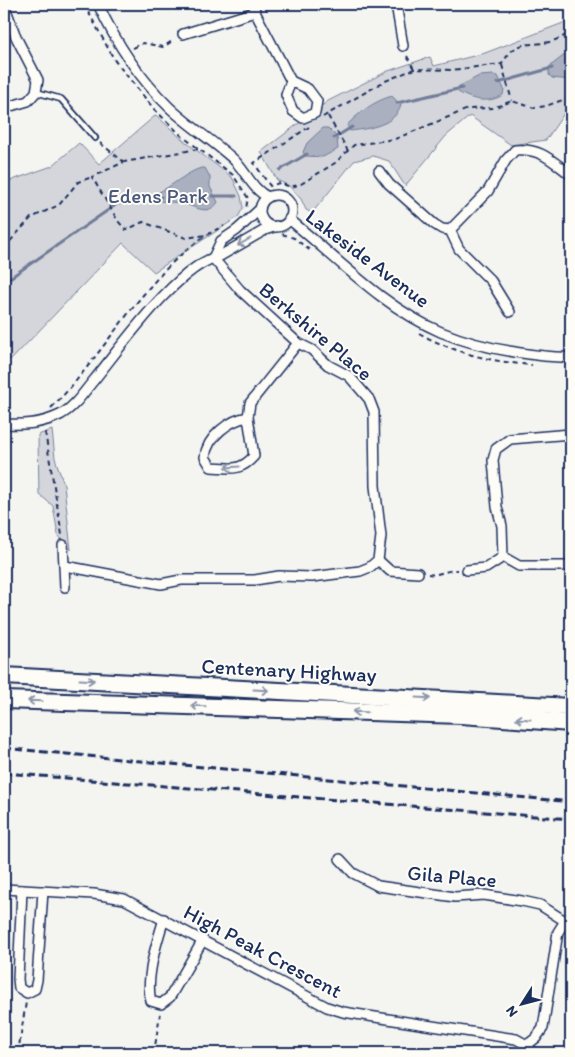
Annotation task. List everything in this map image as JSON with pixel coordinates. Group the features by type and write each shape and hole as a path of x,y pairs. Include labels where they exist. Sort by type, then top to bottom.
{"highway":[{"name":"Centenary Highway","path":"4,676 568,705"},
{"name":"Centenary Highway","path":"4,700 461,715 571,722"}],"street":[{"path":"4,4 16,37 38,80 36,92 28,102 4,108"},
{"path":"4,424 26,425 44,422 69,410 175,284 212,258 220,256 265,230 289,219 292,209 287,200 278,195 268,197 261,193 232,157 171,109 133,68 98,4"},
{"path":"396,4 402,46"},
{"path":"183,34 255,8 291,81"},
{"path":"379,171 389,184 442,230 450,230 488,191 506,160 515,150 531,149 571,175"},
{"path":"212,258 221,241 238,230 260,209 268,197"},
{"path":"260,209 263,220 276,226"},
{"name":"Lakeside Avenue","path":"289,219 367,285 400,309 440,332 483,347 552,358 571,357"},
{"path":"450,230 459,249 491,281 510,312"},
{"name":"Berkshire Place","path":"212,258 240,290 298,343 312,350 328,364 349,376 369,399 374,412 375,486 381,536 378,560"},
{"path":"248,417 230,422 210,443 205,457 211,467 234,469 246,465 254,456 248,417 250,403 257,391 298,343"},
{"path":"503,557 502,526 497,507 493,460 496,448 510,439 571,434"},
{"path":"63,545 66,587"},
{"path":"503,557 519,566 571,566"},
{"path":"467,570 486,568 503,557"},
{"path":"65,566 162,584 181,580 255,580 279,576 312,577 360,571 370,567 378,560 390,572 418,573"},
{"name":"Gila Place","path":"340,859 353,873 378,886 455,897 484,895 522,901 540,905 568,918"},
{"name":"High Peak Crescent","path":"4,889 110,895 124,898 327,1007 343,1012 516,1039 527,1045"},
{"path":"22,890 18,979 19,988 27,993 35,989 37,980 43,891"},
{"path":"533,1053 527,1045 536,1038 543,1028 558,932 568,918"},
{"path":"164,919 159,934 148,990 151,1001 160,1004 170,997 203,940"}],"lane":[{"path":"36,92 61,99 95,138"}],"path":[{"path":"84,4 115,61 154,109 182,136 233,175 248,198 246,210"},
{"path":"319,119 383,82 414,69 451,70 502,64 516,48 530,43 549,42 571,33"},
{"path":"124,53 143,43 163,47 183,34"},
{"path":"402,46 414,69"},
{"path":"502,64 512,101"},
{"path":"314,123 254,162 270,186 279,183 291,187 301,184 335,163 354,145 396,139 468,109 494,108 512,101 534,108 546,106 571,97"},
{"path":"327,115 348,151"},
{"path":"95,138 124,162"},
{"path":"4,248 31,218 59,205 78,182 124,162 200,149"},
{"path":"92,177 118,221 126,230 143,222 186,238 208,235"},
{"path":"59,400 174,261 208,235 228,225"},
{"path":"44,422 63,545"},
{"path":"418,573 434,575 446,570 467,570"},
{"path":"18,1053 27,993"},
{"path":"154,1053 160,1004"}],"green space":[{"path":"571,20 571,110 567,109 546,140 511,145 470,116 446,136 405,186 389,161 373,156 354,161 312,213 306,210 301,199 289,186 277,180 261,152 328,101 388,71 430,57 434,66 485,53"},
{"name":"Edens Park","path":"156,115 183,140 232,177 241,196 243,208 238,217 154,272 123,243 12,359 4,359 4,183 52,166 79,143 99,164"},
{"path":"52,430 55,458 64,485 71,550 58,535 53,506 39,494 38,435"}],"water":[{"path":"571,50 571,80 552,78 549,75 549,67"},
{"path":"479,76 498,76 504,89 503,95 497,98 480,100 458,92 458,87"},
{"path":"392,96 401,105 393,117 380,125 350,131 347,125 357,116 373,104"},
{"path":"323,128 328,128 337,137 338,149 323,157 305,156 303,152 307,143"},
{"path":"201,168 205,168 210,177 210,187 218,202 214,207 205,210 180,203 160,201 157,193"}],"waterway":[{"path":"498,83 552,68"},
{"path":"397,103 462,88"},
{"path":"334,138 352,127"},
{"path":"280,170 307,154"},
{"path":"212,196 236,196"},
{"path":"4,282 117,204 161,197"}],"railway":[{"path":"4,748 571,802"},
{"path":"4,773 571,819"}]}
